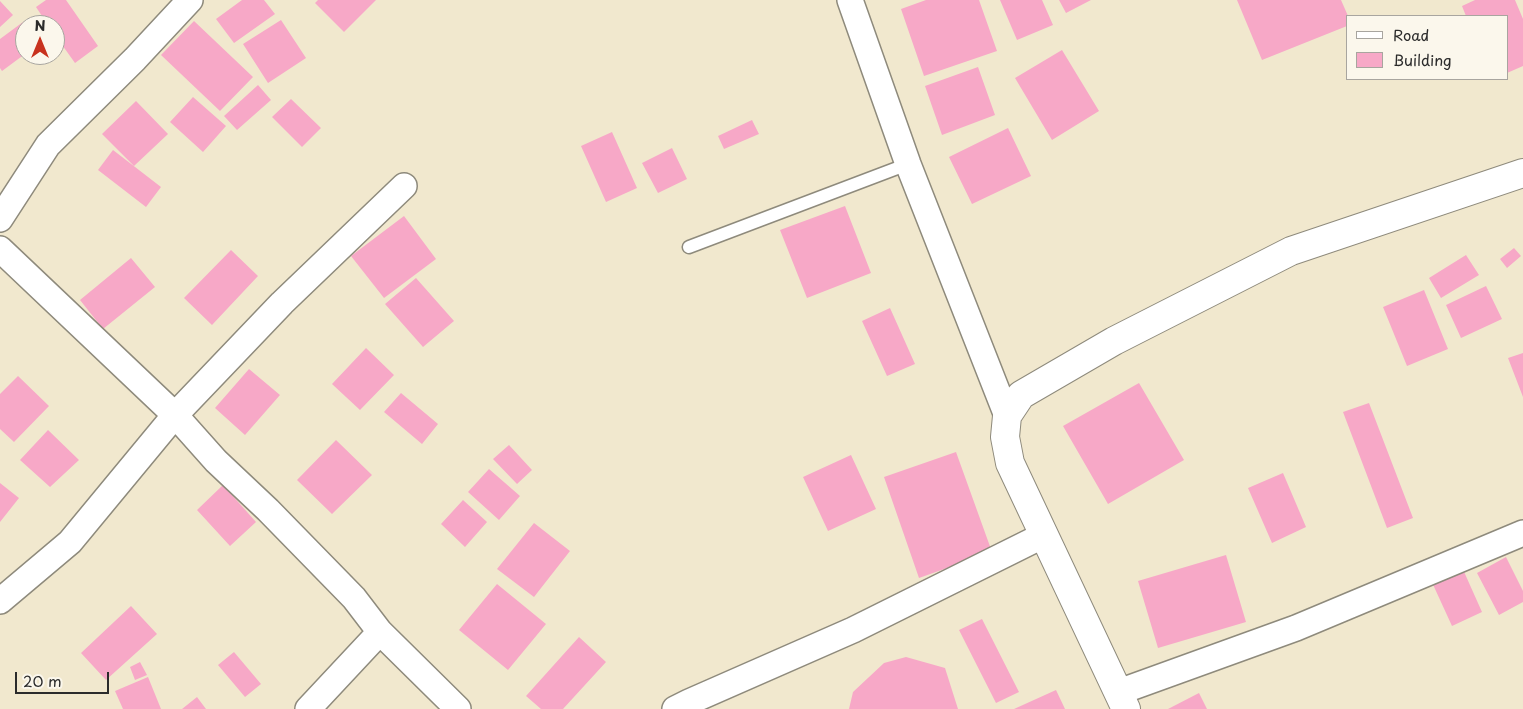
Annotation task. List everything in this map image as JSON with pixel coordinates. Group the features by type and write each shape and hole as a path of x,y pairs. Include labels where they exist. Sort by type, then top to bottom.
{"main road":[{"path":"1123,701 1010,463 1005,437 1007,416 1021,395 1097,351 1291,251 1523,173"}],"street":[{"path":"0,219 48,145 135,59 190,0"},
{"path":"850,0 908,164 1007,416"},
{"path":"0,601 70,542 175,416 282,302 404,186"},
{"path":"0,249 175,416 216,461 268,510 354,598 380,632 458,709"},
{"path":"1123,701 1523,533"},
{"path":"675,709 853,630 1044,535"},
{"path":"308,709 380,632"}],"lane":[{"path":"689,247 908,164"}],"building":[{"path":"46,0 66,0 98,46 75,63 65,49 65,15 41,15 36,7"},
{"path":"242,0 264,0 275,14 234,43 216,19"},
{"path":"318,0 376,0 344,32 315,3"},
{"path":"926,0 979,0 997,51 924,76 901,9"},
{"path":"1000,0 1042,0 1053,25 1017,40"},
{"path":"1059,0 1091,0 1066,13"},
{"path":"1237,0 1341,0 1348,15 1346,15 1346,26 1262,60"},
{"path":"1475,0 1515,0 1523,19 1523,66 1508,73 1508,15 1466,15 1462,6"},
{"path":"0,1 13,15 0,27"},
{"path":"281,20 306,58 268,83 243,44"},
{"path":"194,21 253,77 220,111 161,55"},
{"path":"15,28 15,61 2,71 0,68 0,39"},
{"path":"1062,50 1099,111 1052,140 1015,78"},
{"path":"978,67 995,115 942,135 925,86"},
{"path":"258,85 271,100 237,130 224,116"},
{"path":"193,97 226,126 203,152 170,122"},
{"path":"291,99 321,128 302,147 272,117"},
{"path":"136,101 168,134 134,166 102,134"},
{"path":"752,120 759,134 724,149 718,136"},
{"path":"1008,128 1031,176 972,204 949,157"},
{"path":"612,132 637,188 606,202 581,146"},
{"path":"672,148 687,179 658,193 642,163"},
{"path":"113,150 161,187 146,207 98,170"},
{"path":"845,206 871,273 807,298 780,230"},
{"path":"404,216 436,259 384,298 351,256"},
{"path":"1514,248 1521,256 1507,268 1500,259"},
{"path":"231,250 258,276 212,325 184,298"},
{"path":"1466,255 1479,275 1441,298 1429,278"},
{"path":"131,258 155,287 103,329 80,300"},
{"path":"416,278 454,321 423,347 385,304"},
{"path":"1486,286 1502,319 1461,338 1446,305"},
{"path":"1424,290 1448,349 1407,366 1383,307"},
{"path":"890,308 915,364 887,376 862,321"},
{"path":"366,348 394,375 360,410 332,384"},
{"path":"1523,353 1523,397 1508,358"},
{"path":"249,369 280,395 245,435 215,408"},
{"path":"18,376 49,406 14,442 0,429 0,394"},
{"path":"1139,383 1184,460 1108,504 1063,426"},
{"path":"401,393 438,424 422,444 384,412"},
{"path":"1369,403 1413,518 1387,528 1343,412"},
{"path":"48,430 79,460 50,487 20,460"},
{"path":"336,440 372,475 332,514 297,480"},
{"path":"509,445 532,470 517,484 493,459"},
{"path":"956,452 992,552 919,578 884,477"},
{"path":"851,455 876,509 828,531 803,477"},
{"path":"489,469 520,496 499,520 468,492"},
{"path":"1283,473 1306,527 1272,543 1248,488"},
{"path":"0,483 19,498 0,522"},
{"path":"223,485 256,522 230,546 197,510"},
{"path":"463,500 487,522 465,547 441,524"},
{"path":"534,523 570,551 534,597 497,569"},
{"path":"1226,555 1246,622 1158,648 1138,581"},
{"path":"1506,557 1523,591 1523,602 1499,615 1477,573"},
{"path":"1461,565 1482,612 1452,626 1430,578"},
{"path":"497,584 546,624 508,670 459,630"},
{"path":"131,606 157,634 106,680 81,653"},
{"path":"982,619 1019,692 996,703 959,630"},
{"path":"579,637 606,662 563,709 541,709 526,696"},
{"path":"234,652 261,684 245,697 218,665"},
{"path":"906,657 945,668 958,709 849,709 853,692 884,663"},
{"path":"140,662 147,675 135,680 130,667"},
{"path":"148,677 161,709 123,709 115,691"},
{"path":"1056,690 1065,709 1014,709"},
{"path":"1199,693 1207,709 1168,709"},
{"path":"197,697 206,709 182,709"}]}
